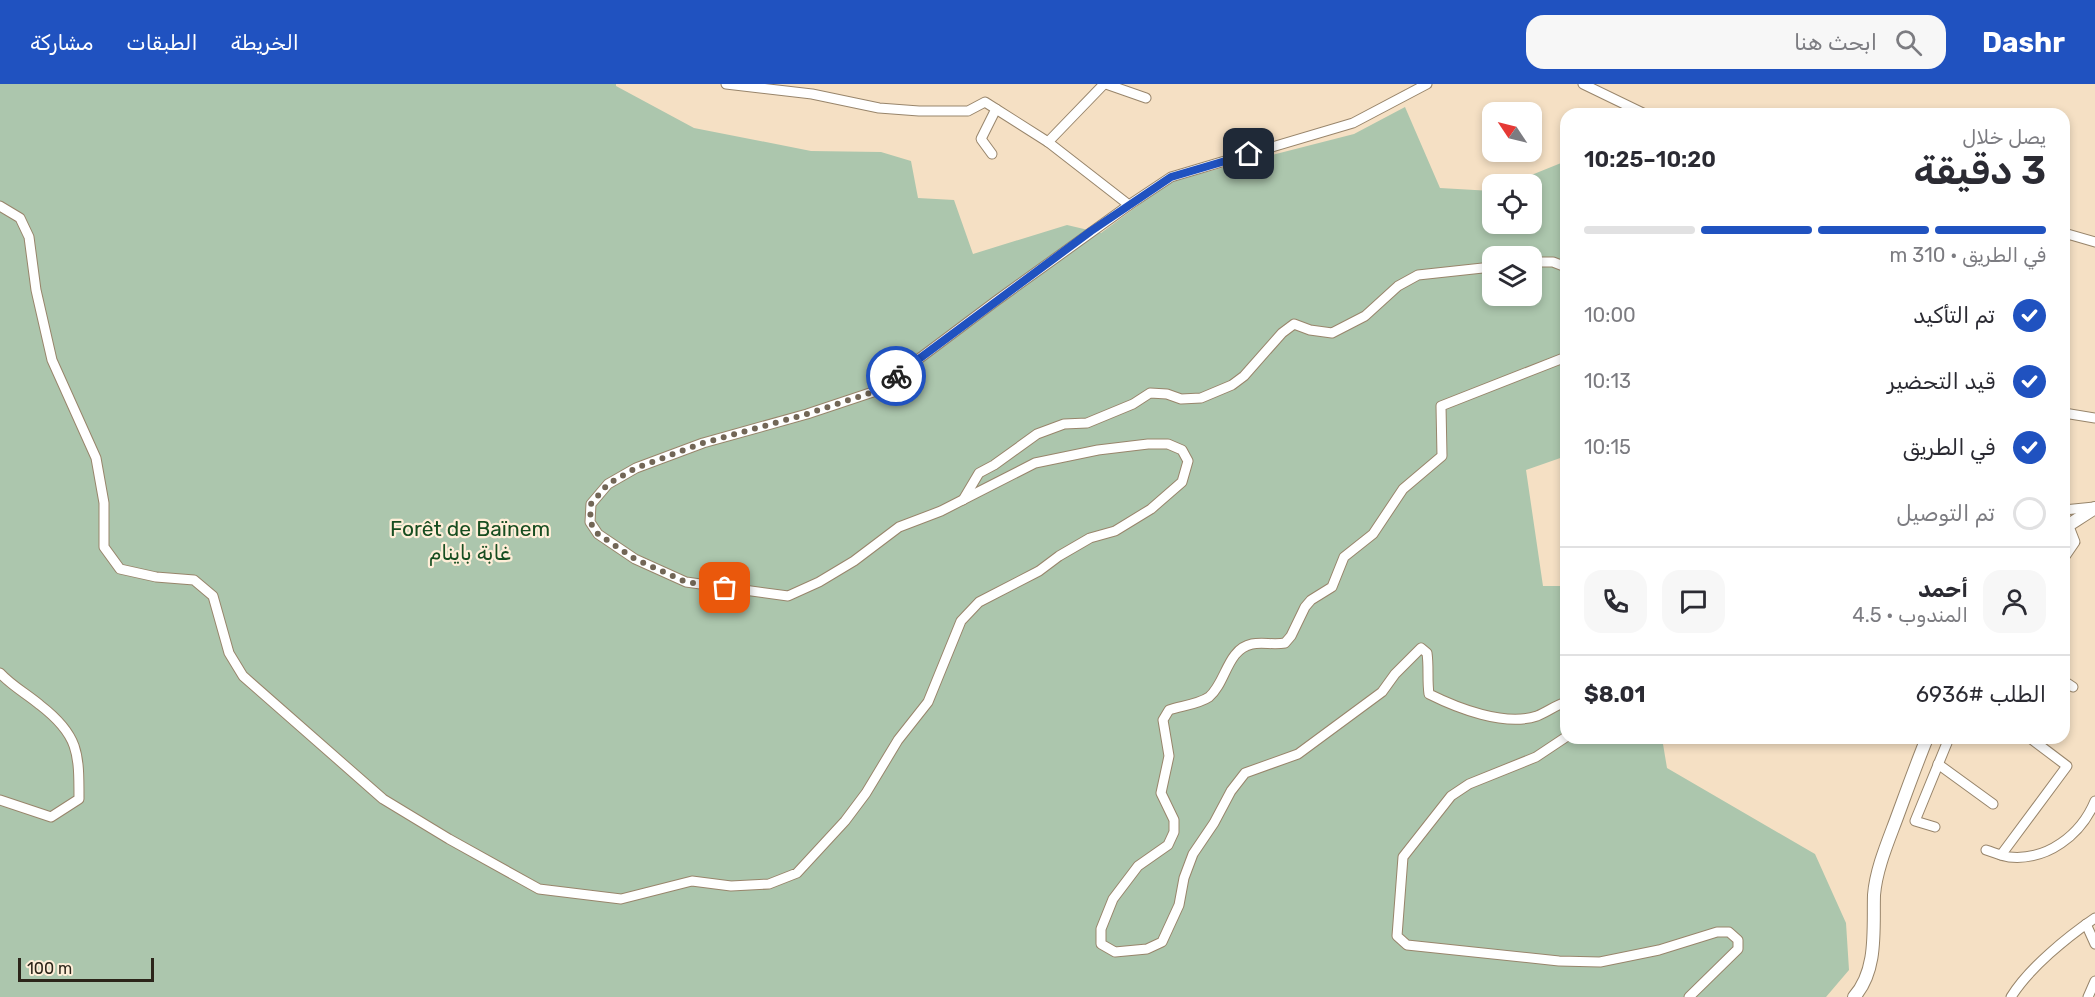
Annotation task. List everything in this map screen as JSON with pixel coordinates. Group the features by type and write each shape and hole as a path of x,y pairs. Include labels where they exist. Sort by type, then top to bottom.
{"main road":[{"path":"2070,524 2095,508"},
{"path":"1854,997 1863,987 1870,967 1875,892 1880,869 1887,844 1925,744"}],"street":[{"path":"726,84 812,94 879,108 919,111 968,111 985,102 1048,142 1129,205"},
{"path":"1048,142 1105,84 1146,98"},
{"path":"0,206 20,218 29,237 36,290 52,360 96,458 104,503 104,547 120,569 194,580 213,596 230,653 243,676 383,799 539,889 621,899 692,882 731,886 769,884 797,873 845,821 866,793 898,740 928,702 961,621 979,602 1039,571 1090,538 1115,531 1151,509 1182,482 1188,460 1182,450 1168,444 1148,444 1098,450 1035,463 941,511 899,527 854,561 819,582 788,596 686,582 635,559 598,534 590,522 591,504 602,490 636,468 703,443 807,414 876,391 1005,294 1171,177 1353,123 1427,84"},
{"path":"1583,84 1633,108"},
{"path":"992,154 981,139 996,109"},
{"path":"2070,235 2095,242"},
{"path":"1542,262 1560,265"},
{"path":"963,500 980,473 1037,434 1064,424 1087,423 1133,404 1150,393 1167,394 1181,399 1201,398 1232,385 1244,376 1267,348 1294,324 1310,330 1332,333 1365,316 1398,286 1418,275 1482,268"},
{"path":"1560,359 1441,406 1442,456 1403,489 1373,534 1344,557 1332,586 1311,600 1305,607 1285,644 1251,644 1242,649 1232,660 1211,695 1169,710 1163,720 1169,756 1161,793 1174,820 1174,832 1168,845 1138,866 1113,898 1101,929 1101,944 1115,952 1148,949 1162,942 1179,905 1184,878 1192,854 1214,823 1231,791 1245,774 1298,754 1382,692 1395,674 1420,648 1428,653 1429,694 1455,707 1506,719 1536,716 1560,705"},
{"path":"2070,414 2095,418"},
{"path":"2070,510 2095,508"},
{"path":"2070,533 2075,542 2070,549"},
{"path":"0,673 10,684 40,705 64,726 76,751 79,765 79,799 51,817 0,800"},
{"path":"1560,741 1536,757 1469,784 1451,796 1403,857 1397,936 1407,945 1559,961 1600,962 1659,950 1717,932 1729,932 1738,939 1738,949 1689,997"},
{"path":"1935,827 1915,821 1946,744"},
{"path":"2001,855 2067,766 2038,744"},
{"path":"1938,764 1993,804"},
{"path":"1986,850 2008,857 2037,856 2052,849 2084,823 2095,801"},
{"path":"2012,997 2030,974 2095,918"},
{"path":"2086,924 2095,944"},
{"path":"2088,997 2095,981"}],"green space":[{"name":"Forêt de Baïnem غابة باينام","path":"0,84 616,84 694,128 811,151 881,152 911,161 918,198 954,200 973,254 1067,225 1101,233 1171,181 1354,134 1405,107 1440,188 1482,190 1482,234 1542,234 1542,174 1534,174 1560,163 1560,458 1526,470 1543,586 1560,586 1560,744 1663,744 1667,768 1815,854 1846,923 1849,970 1826,997 0,997"}],"way so far":[{"path":"725,588 686,582 635,559 598,534 590,522 591,504 608,484 636,468 703,443 807,414 876,391 896,376"}],"route":[{"path":"896,376 1091,231 1171,177 1249,154"}]}
